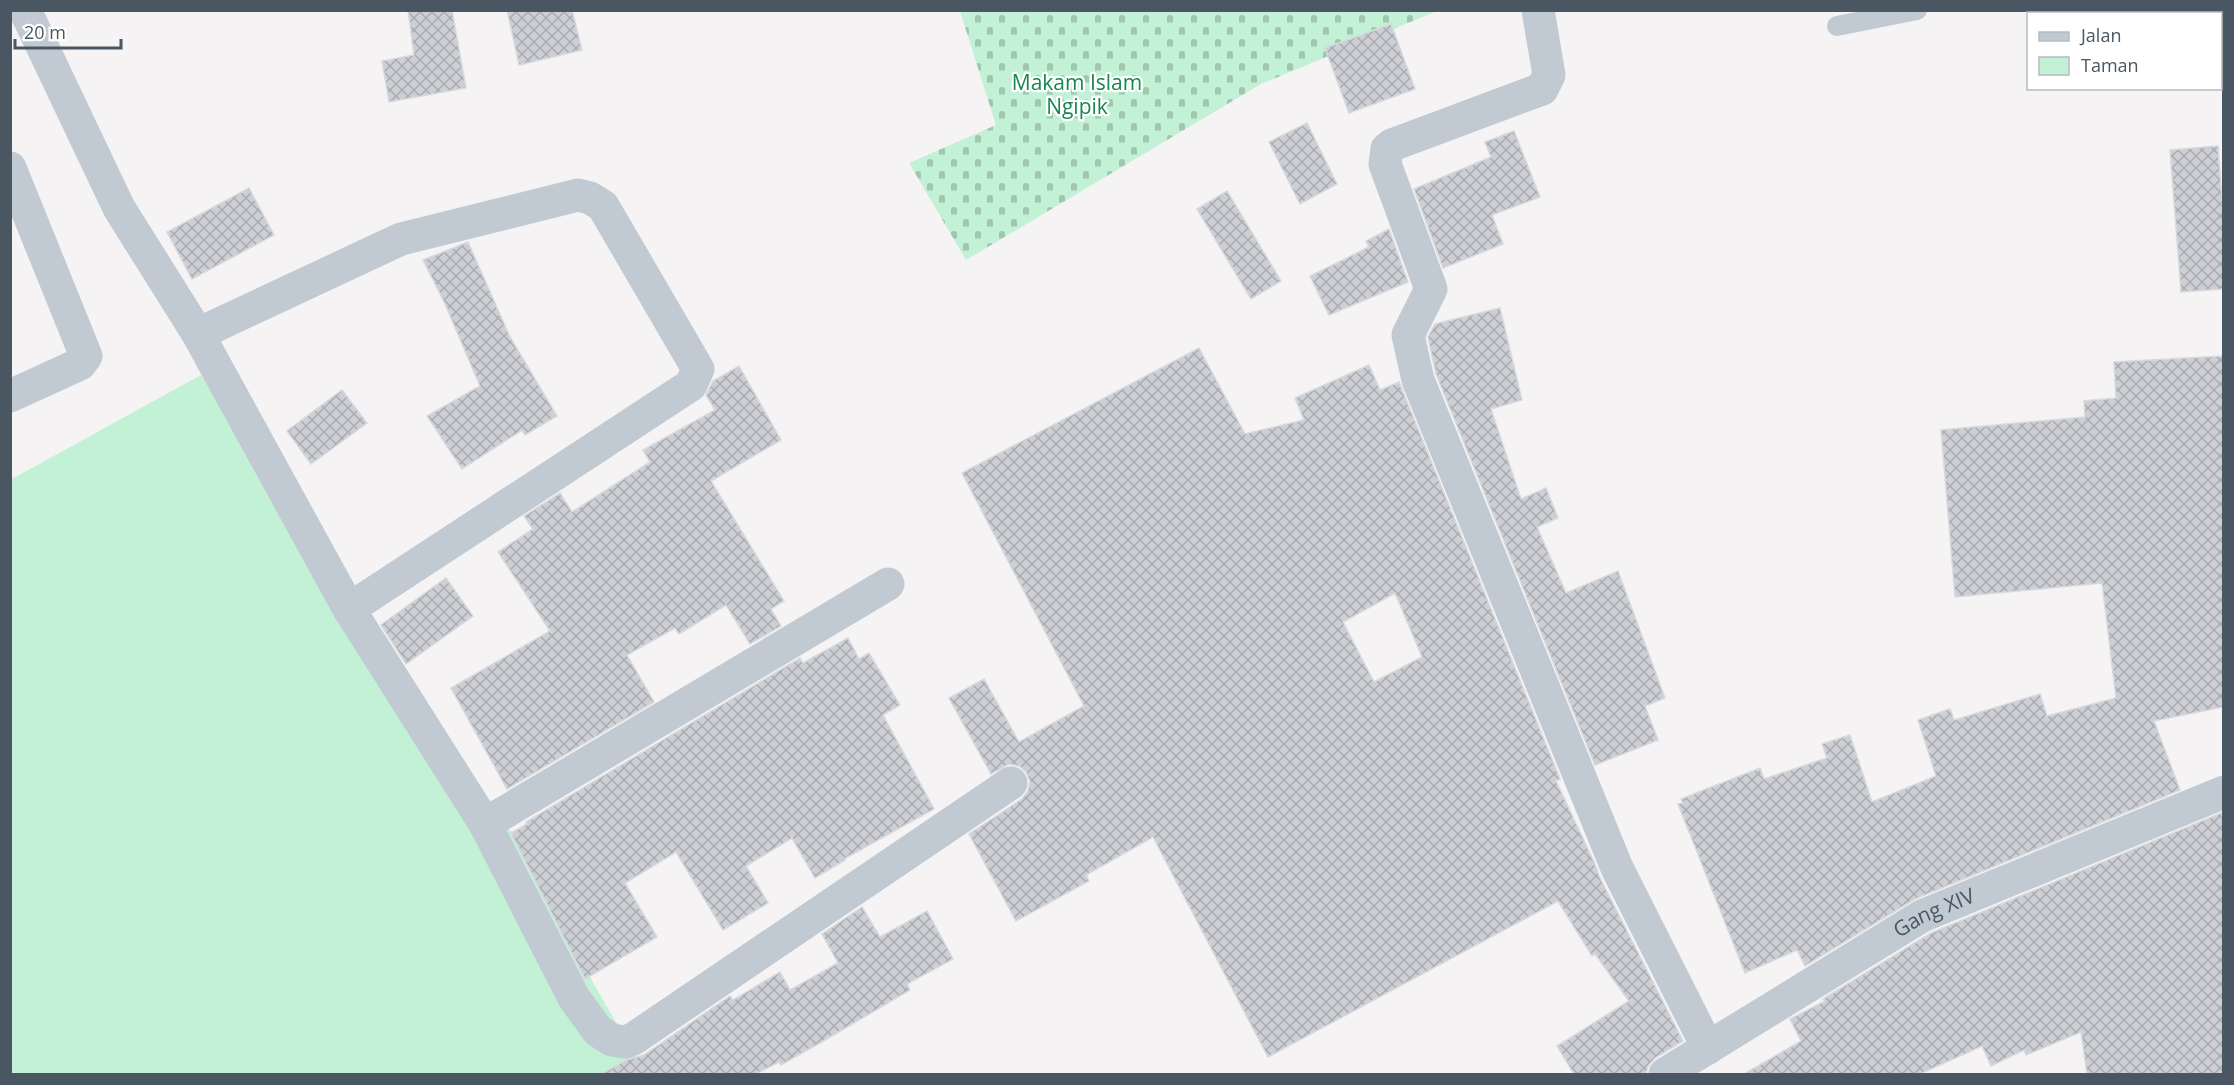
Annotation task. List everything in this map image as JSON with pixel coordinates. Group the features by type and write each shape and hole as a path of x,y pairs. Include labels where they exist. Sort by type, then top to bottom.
{"street":[{"path":"25,10 119,208 198,334 349,609 485,824 574,998 598,1031 612,1040 625,1042 633,1039 1011,783"},
{"path":"1538,10 1549,75 1542,89 1392,145 1387,149 1385,164 1431,289 1408,335 1418,380 1617,868 1708,1048"},
{"path":"10,168 86,356 80,364 10,396"},
{"path":"198,334 401,238 578,195 590,198 603,206 698,369 691,385 349,609"},
{"path":"485,824 888,584"},
{"name":"Gang XIV","path":"1665,1074 1922,916 2223,792"}],"lane":[{"path":"1837,26 1917,10"}],"green space":[{"name":"Makam Islam Ngipik","path":"960,11 1437,11 1261,84 966,260 909,163 996,125"},
{"path":"201,375 512,833 555,915 645,1074 11,1074 10,480"}],"building":[{"path":"408,10 452,10 466,88 389,102 382,61 414,55"},
{"path":"507,10 572,10 582,50 519,65"},
{"path":"1391,24 1415,89 1349,113 1325,48"},
{"path":"1307,123 1337,184 1300,204 1269,142"},
{"path":"1514,131 1540,197 1492,215 1503,244 1443,268 1414,189 1491,157 1485,142"},
{"path":"2218,146 2223,214 2223,289 2181,292 2170,150"},
{"path":"249,188 274,235 192,279 167,232"},
{"path":"1227,191 1281,281 1251,299 1197,209"},
{"path":"1389,229 1408,282 1329,315 1310,276 1369,247 1366,241"},
{"path":"468,242 510,337 557,416 525,435 522,430 462,469 427,416 480,386 445,304 423,260"},
{"path":"1500,308 1522,400 1491,409 1521,499 1546,488 1558,518 1537,527 1566,593 1618,571 1665,698 1645,706 1658,740 1595,765 1436,374 1428,337 1435,324"},
{"path":"1199,348 1245,434 1304,420 1295,398 1369,365 1380,390 1399,382 1560,779 1556,781 1600,878 1683,1041 1655,1058 1648,1066 1646,1074 1574,1074 1557,1046 1629,1001 1595,954 1592,956 1558,901 1268,1057 1153,837 1086,875 1089,881 1016,921 969,834 1022,799 1028,791 1030,781 1026,772 1019,766 1009,764 991,774 949,698 984,679 1019,742 1084,706 962,473","holes":["1395,593 1422,657 1374,682 1343,622"]},
{"path":"2223,356 2223,707 2154,721 2180,790 1915,899 1805,966 1797,950 1745,973 1678,804 1683,803 1681,799 1760,768 1764,779 1827,758 1822,744 1850,735 1872,802 1936,776 1918,720 1950,709 1954,720 2040,694 2047,716 2116,698 2102,583 1955,597 1941,430 2085,417 2084,401 2116,398 2114,362"},
{"path":"739,366 781,440 711,481 784,601 771,609 781,626 750,644 726,605 679,634 675,628 627,655 654,702 507,789 451,688 550,631 498,552 533,529 524,516 560,493 572,512 650,462 643,450 715,410 706,395 713,381"},
{"path":"342,390 367,423 311,464 287,431"},
{"path":"446,578 473,616 406,664 381,625"},
{"path":"848,638 859,659 869,653 900,705 883,715 934,809 844,859 815,878 792,838 746,866 768,903 723,930 676,852 625,883 657,937 585,979 511,833 800,658 803,663"},
{"path":"2221,813 2223,819 2223,1074 2087,1074 2081,1032 2026,1055 2024,1050 1991,1066 1982,1046 1920,1074 1744,1074 1801,1041 1790,1019 1825,1001 1823,999 1931,933"},
{"path":"862,907 880,937 927,911 953,959 907,984 910,990 820,1043 781,1065 779,1062 756,1074 601,1074 626,1060 644,1055 730,996 733,1000 780,972 790,990 838,963 822,934"}]}
